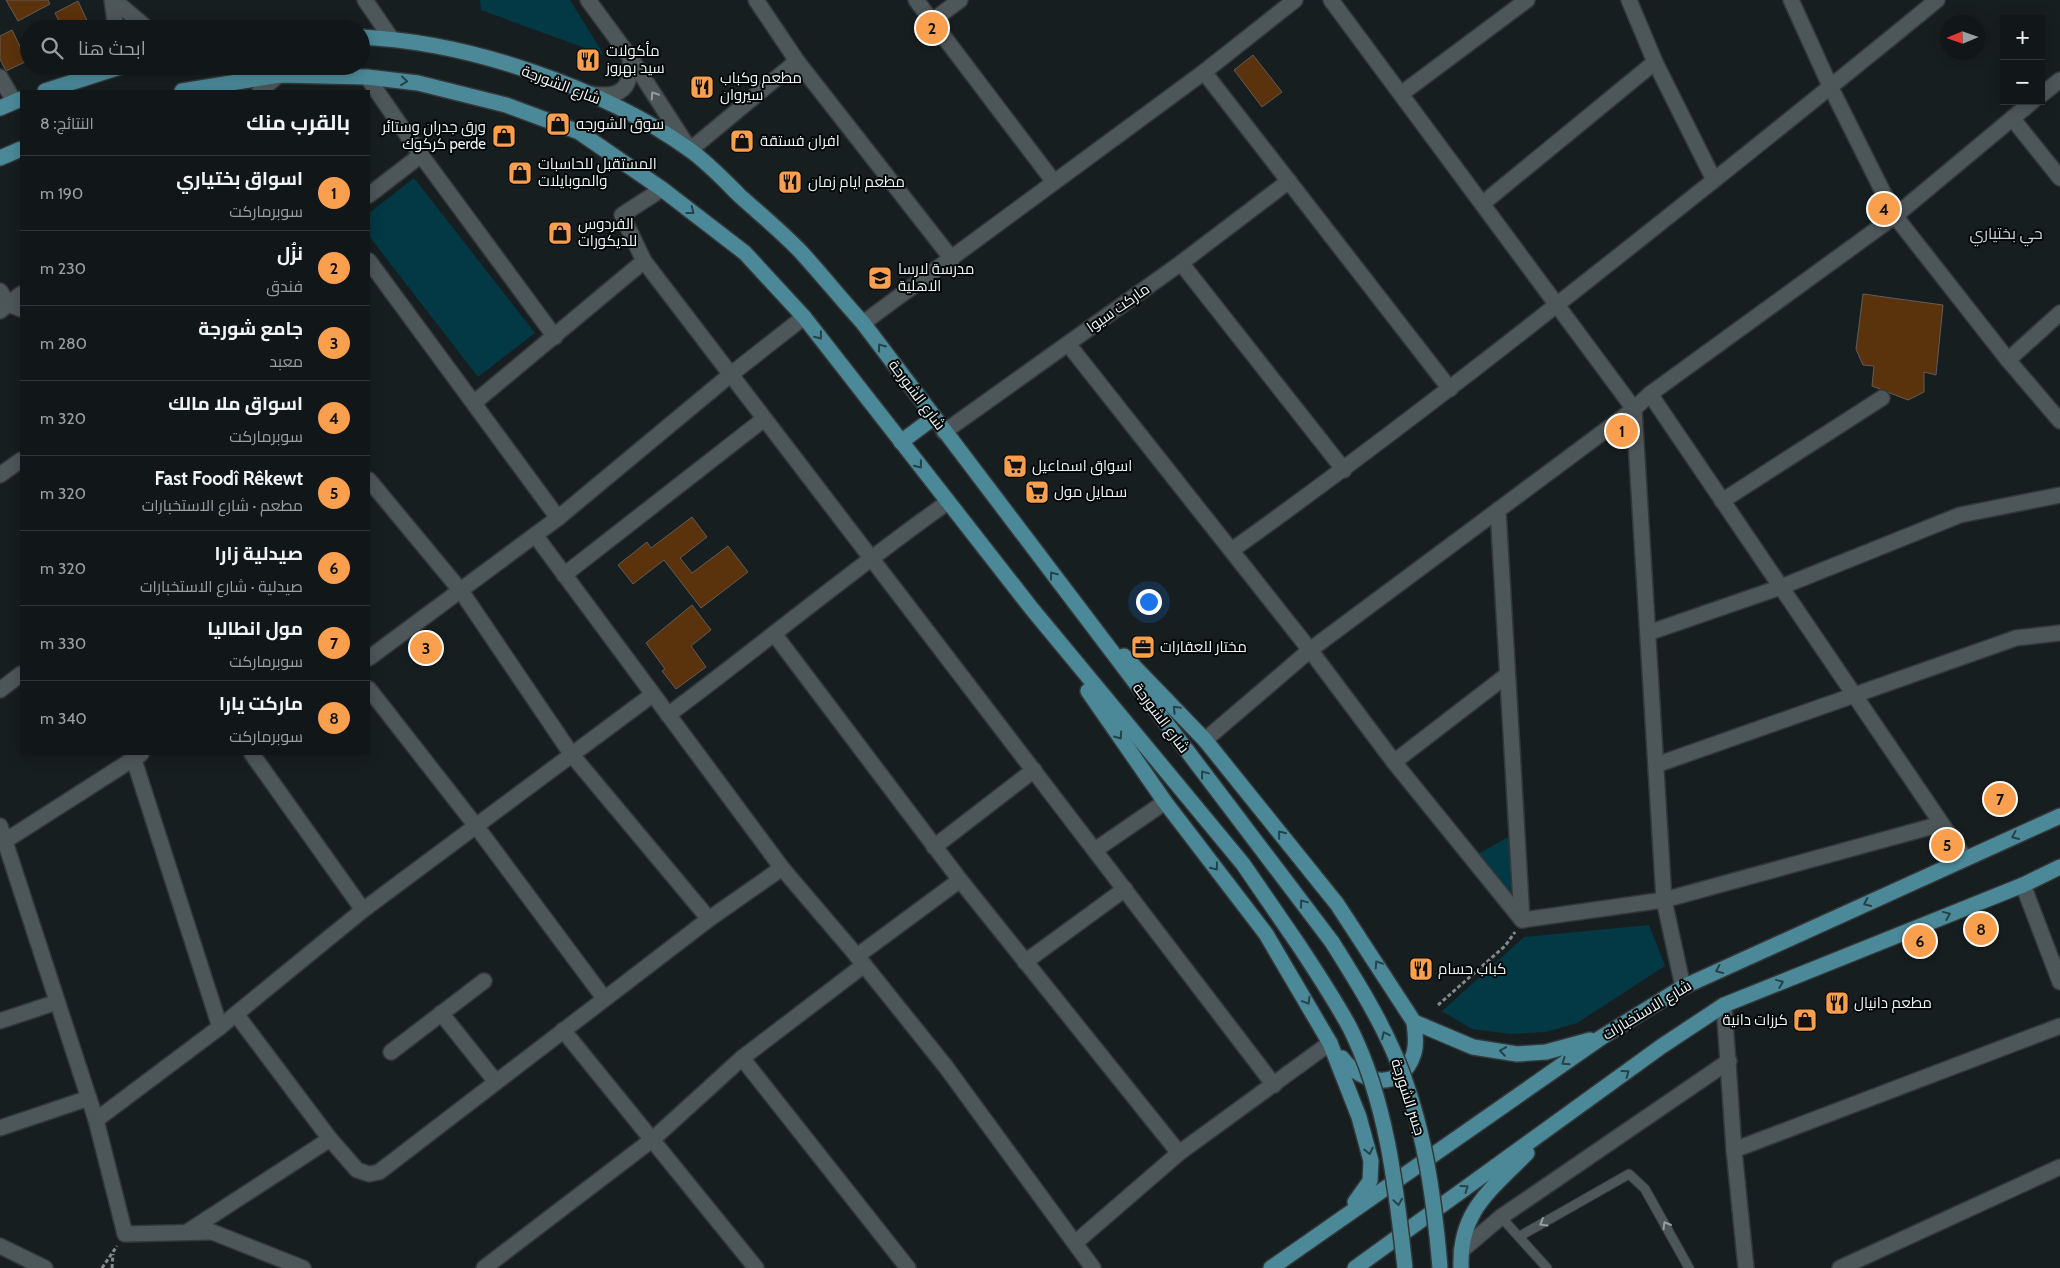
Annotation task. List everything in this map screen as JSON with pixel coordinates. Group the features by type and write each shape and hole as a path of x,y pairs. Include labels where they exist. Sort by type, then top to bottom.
{"main road":[{"name":"شارع الشورجة","path":"370,37 391,38 470,53 588,94 646,122 690,150 800,252 863,323 933,418 1332,942"},
{"path":"48,90 88,75"},
{"path":"188,90 279,75 367,77 418,82 506,105 580,132 662,189 745,253 804,317 1032,610 1165,802 1266,934 1330,1043 1359,1117 1369,1149 1372,1172 1370,1181 1360,1196 1332,1223"},
{"path":"0,158 20,149"},
{"path":"901,442 933,418"},
{"path":"1074,604 1205,740 1338,904 1414,1022 1415,1053 1406,1068 1391,1078 1373,1080 1356,1074 1330,1043"},
{"name":"جسر الشورجة","path":"1032,610 1243,864 1300,947 1350,1029 1370,1080 1388,1142 1398,1203 1405,1268"},
{"name":"شارع الاستخبارات","path":"1271,1268 1332,1223 1602,1037 1682,987 2060,816"},
{"path":"1355,1268 1662,1046 1724,1005 2023,885 2060,867"},
{"name":"جسر الشورجة","path":"1332,942 1370,1004 1383,1030 1395,1055 1415,1112 1431,1187 1440,1268"},
{"path":"1414,1022 1473,1047 1517,1054 1546,1052 1602,1037"},
{"path":"1461,1268 1464,1229 1480,1202 1556,1123"}],"street":[{"path":"113,0 115,20"},
{"path":"113,0 137,20"},
{"path":"366,0 391,38"},
{"path":"588,0 630,57 690,150 797,61"},
{"path":"756,0 797,61 952,259"},
{"path":"916,0 1054,182"},
{"path":"932,22 960,0"},
{"path":"863,323 1204,72 1295,0"},
{"path":"1330,0 1634,409 1664,900 1682,987"},
{"path":"1401,94 1527,0"},
{"path":"1629,0 1655,62 1714,180"},
{"path":"1791,0 1895,216 2008,360 2060,420"},
{"path":"1232,550 1344,470 1558,306 1832,88 1937,0"},
{"path":"588,94 606,96 623,90 630,78 630,57"},
{"path":"1482,204 1655,62"},
{"path":"1204,72 1450,389"},
{"path":"261,90 279,75"},
{"path":"0,77 12,103"},
{"path":"367,77 421,155 555,337"},
{"path":"2045,92 2060,80"},
{"path":"1205,740 1310,650 1634,409 1650,394 1895,216 2028,105"},
{"path":"2012,118 2060,178"},
{"path":"370,194 421,155"},
{"name":"مارکت سیوا","path":"944,432 1181,264 1289,181"},
{"path":"662,189 622,215 644,261 1274,1084"},
{"path":"475,402 644,261"},
{"path":"370,262 475,402 558,518"},
{"path":"1181,264 1344,470"},
{"path":"0,291 10,308 20,295"},
{"path":"2008,360 2060,313"},
{"path":"370,657 462,591 558,518 730,375 804,317"},
{"path":"1068,344 1310,650 1519,925"},
{"path":"1650,394 1965,858"},
{"path":"1722,500 1882,398"},
{"path":"564,575 764,419"},
{"path":"0,475 20,463"},
{"path":"370,481 462,591 572,755 709,919"},
{"path":"1648,633 1781,587 1960,515 2060,495"},
{"path":"668,715 775,635 870,558 948,502"},
{"path":"1498,510 1519,925"},
{"path":"535,535 782,868 861,961 946,1067 1093,1268"},
{"path":"1656,765 2016,638 2060,633"},
{"path":"775,635 934,847 1179,1153"},
{"path":"0,690 20,675"},
{"path":"1394,762 1507,675"},
{"path":"370,690 476,826 604,998"},
{"path":"96,1120 220,1027 363,910 652,695"},
{"path":"253,755 363,910"},
{"path":"5,841 138,757 220,1027"},
{"path":"934,847 1034,770"},
{"path":"1095,850 1165,802"},
{"path":"1519,925 1664,900 1941,824"},
{"path":"0,826 96,1120 125,1234 192,1229 212,1232 303,1268"},
{"path":"236,1014 330,1139 357,1170 369,1174 379,1172 604,998 709,919 782,868"},
{"path":"484,1268 653,1139 742,1058 960,880"},
{"path":"2023,885 2060,982"},
{"path":"1026,962 1125,889"},
{"path":"391,1052 484,981"},
{"path":"0,1021 57,1002"},
{"path":"1724,1005 1734,1150 1746,1268"},
{"path":"441,1013 496,1082"},
{"path":"1734,1150 2060,1026"},
{"path":"563,1030 756,1268"},
{"path":"1076,1243 1179,1153 1330,1043"},
{"path":"742,1058 908,1268"},
{"path":"1461,1251 1501,1217 1729,1061"},
{"path":"0,1128 89,1098"},
{"path":"192,1229 330,1139"},
{"path":"1840,1268 2060,1167"},
{"path":"0,1246 45,1268"}],"lane":[{"path":"1520,1236 1629,1174 1645,1189 1689,1268"},
{"path":"1501,1217 1547,1268"}],"path":[{"path":"1438,1006 1505,946 1519,925"},
{"path":"102,1268 125,1234"},
{"path":"112,1268 114,1251"}],"shaded area":[{"path":"480,0 570,0 604,55 481,10"},
{"path":"414,178 535,333 478,377 370,237 370,212"},
{"path":"1510,836 1511,896 1478,854"},
{"path":"1649,925 1665,966 1577,1023 1546,1032 1511,1034 1472,1029 1442,1011 1524,937"}],"building":[{"path":"6,0 48,0 50,4 18,21"},
{"path":"78,1 87,20 58,20 55,13"},
{"path":"12,30 20,47 20,64 6,71 0,59 0,36"},
{"path":"1253,55 1282,92 1262,107 1234,70"},
{"path":"1863,294 1943,305 1936,375 1924,372 1924,392 1908,400 1872,386 1874,366 1863,365 1856,349"},
{"path":"692,517 707,537 680,558 692,573 728,546 748,572 701,608 664,560 633,584 618,565 647,542 651,548"},
{"path":"692,605 711,630 691,646 706,667 676,689 662,671 665,669 646,643"}],"place":[{"name":"نزُل","path":"932,28"},
{"name":"مأكولات سيد بهروز","path":"588,60"},
{"name":"مطعم وكباب سيروان","path":"702,87"},
{"name":"سوق الشورجه","path":"558,124"},
{"name":"ورق جدران وستائر كركوك perde","path":"504,136"},
{"name":"افران فستقة","path":"742,141"},
{"name":"المستقبل للحاسبات والموبايلات","path":"520,173"},
{"name":"مطعم ايام زمان","path":"790,182"},
{"name":"اسواق ملا مالك","path":"1884,209"},
{"name":"الفردوس للديكورات","path":"560,233"},
{"name":"مدرسة لارسا الاهلية","path":"880,278"},
{"name":"اسواق بختياري","path":"1622,431"},
{"name":"اسواق اسماعيل","path":"1015,466"},
{"name":"سمايل مول","path":"1037,492"},
{"name":"مختار للعقارات","path":"1143,647"},
{"name":"جامع شورجة","path":"426,648"},
{"name":"مول انطاليا","path":"2000,799"},
{"name":"Fast Foodî Rêkewt","path":"1947,845"},
{"name":"ماركت يارا","path":"1981,929"},
{"name":"صيدلية زارا","path":"1920,941"},
{"name":"كباب حسام","path":"1421,969"},
{"name":"مطعم دانيال","path":"1837,1003"},
{"name":"كرزات دانية","path":"1805,1020"}],"district":[{"name":"حي بختياري","path":"2006,233"}]}
